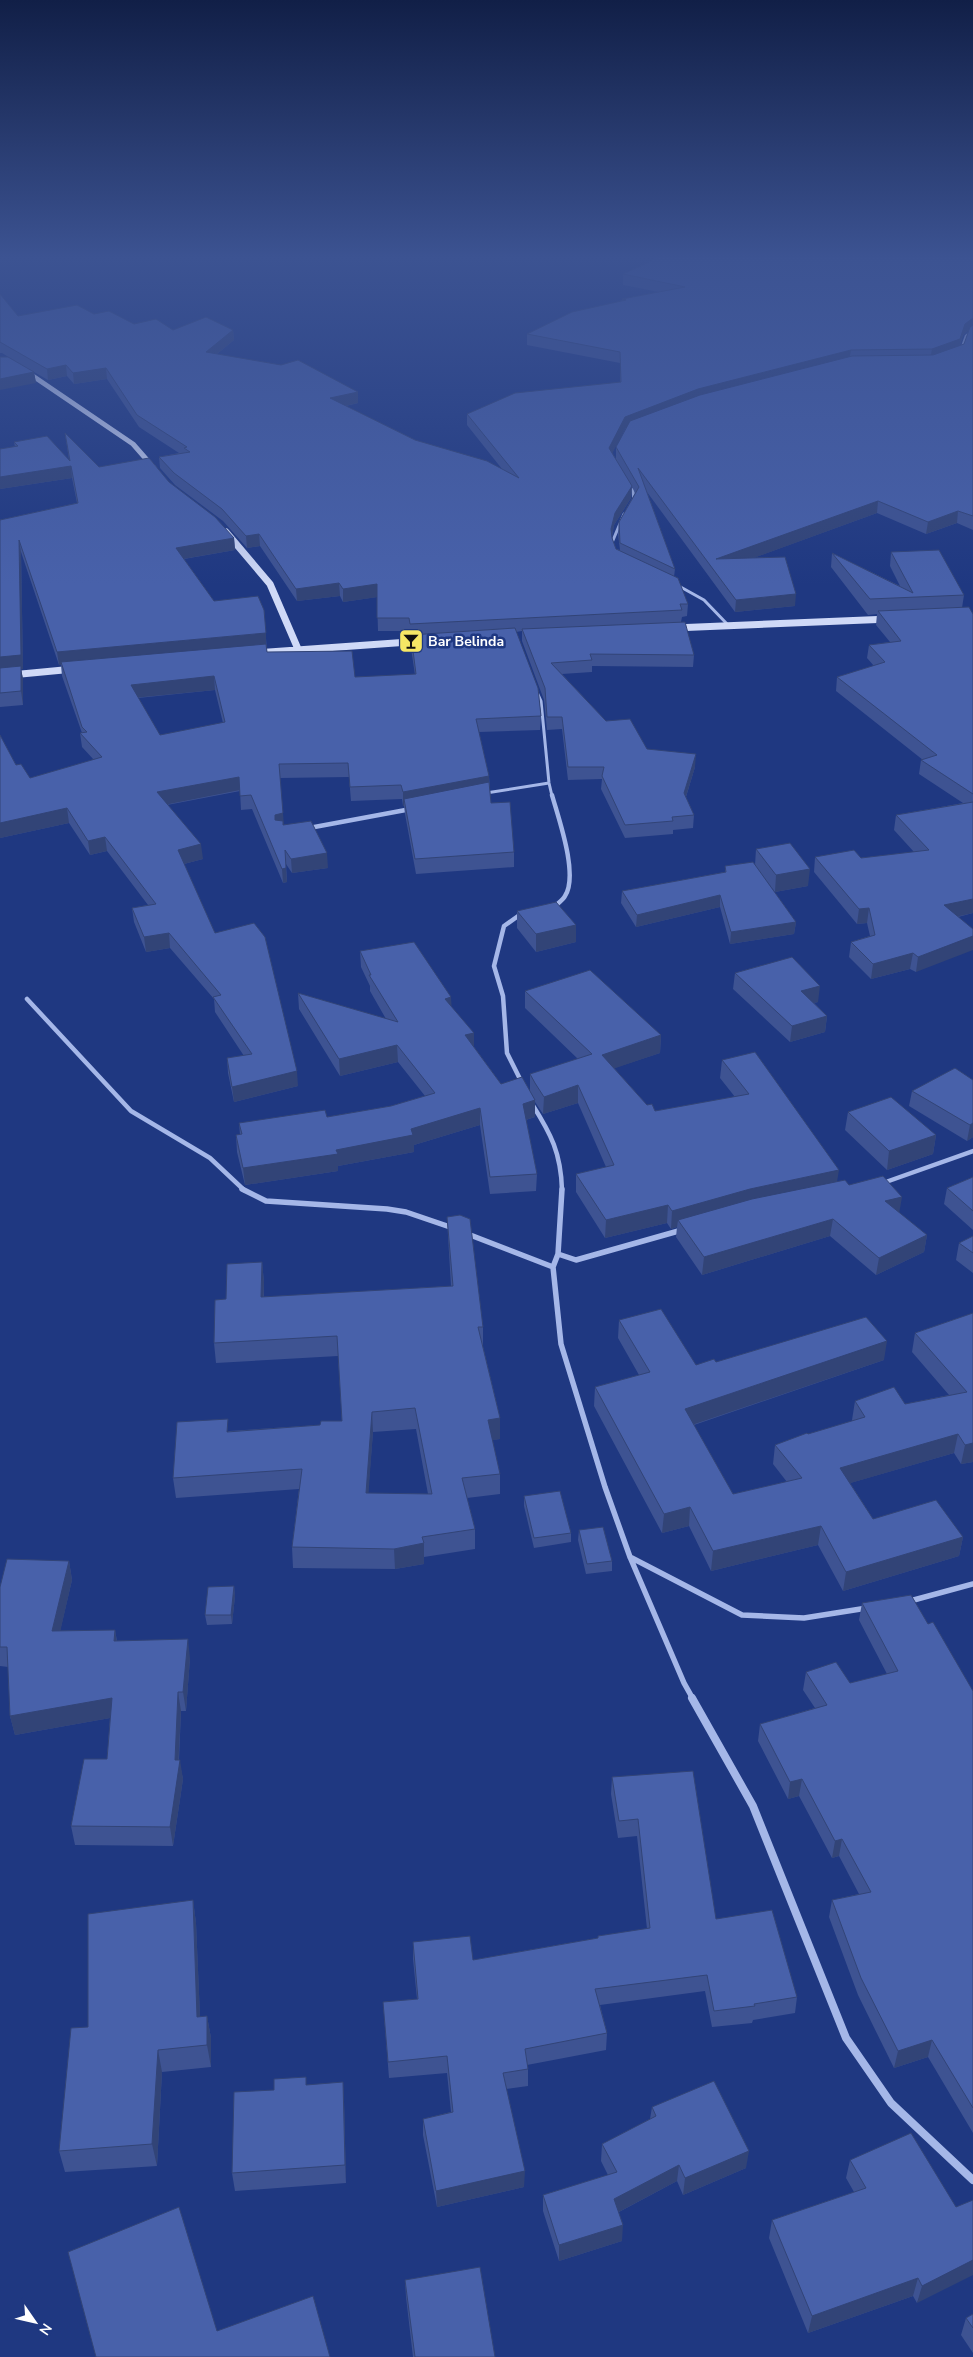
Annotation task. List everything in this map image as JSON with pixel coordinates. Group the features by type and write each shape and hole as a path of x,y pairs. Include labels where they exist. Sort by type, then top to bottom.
{"street":[{"path":"21,368 133,444 157,472"},
{"path":"626,482 632,488 635,498 630,505"},
{"path":"612,550 611,543 625,512"},
{"path":"220,526 270,584 298,649"},
{"path":"669,582 704,600 729,626"},
{"path":"661,629 898,619"},
{"path":"249,653 427,641"},
{"path":"0,676 82,668"},
{"path":"534,682 541,701 550,783 566,843 570,879 566,894 552,908 545,910"},
{"path":"484,794 550,783"},
{"path":"306,828 342,823 421,807"},
{"path":"523,1087 507,1053 503,996 494,966 504,926 522,914 529,912"},
{"path":"27,999 131,1111 210,1158 238,1188 250,1196 266,1201 387,1209 406,1212 553,1266"},
{"path":"527,1095 547,1128 560,1160 562,1189 558,1254 553,1266 562,1344 605,1487 630,1557 684,1682 753,1806 846,2038 891,2103 973,2180"},
{"path":"872,1185 891,1181 973,1151"},
{"path":"558,1254 576,1260 691,1228"},
{"path":"630,1557 742,1615 804,1618 872,1607"},
{"path":"902,1602 973,1584"}],"building":[{"path":"0,365 22,365 34,372 0,379"},
{"path":"40,365 307,365 358,392 330,398 415,440 487,461 519,478 467,414 515,393 621,382 620,365 792,365 698,389 625,417 609,448 632,486 615,513 611,529 616,549 678,578 688,604 680,604 682,610 410,624 409,618 377,618 377,584 343,589 339,583 296,589 259,534 246,536 222,509 174,473 159,457 190,452 184,448 187,447 137,415 106,368 73,373 66,365 47,369"},
{"path":"817,365 973,365 973,516 958,511 928,522 878,501 716,559 785,557 796,594 736,600 638,468 675,569 620,543 619,522 639,487 616,447 630,421 700,395"},
{"path":"65,433 99,467 149,458 169,482 215,517 234,538 176,548 214,601 258,596 264,610 266,633 57,652 19,540 21,655 0,657 0,520 78,503 71,466 0,477 0,449 18,446 14,442 47,436 70,461"},
{"path":"939,550 964,595 870,599 832,553 913,593 891,552"},
{"path":"969,607 973,614 973,794 921,760 937,755 837,677 885,662 869,645 901,641 878,611"},
{"path":"685,622 694,655 590,654 592,660 551,663 606,721 630,719 647,749 696,754 684,793 694,815 672,817 673,821 625,825 602,776 604,767 568,767 562,717 547,717 545,688 522,629"},
{"path":"515,628 538,688 541,716 476,719 489,776 403,792 401,785 350,787 348,763 279,764 283,813 275,815 275,820 283,821 283,825 311,821 327,853 291,859 285,850 286,868 282,869 251,795 240,796 239,777 157,792 201,844 178,850 215,933 254,923 265,937 297,1071 232,1087 227,1058 252,1054 213,997 221,995 169,933 144,937 132,908 156,904 105,837 88,841 67,808 0,823 0,735 16,765 21,764 30,778 102,757 80,733 87,732 82,727 61,662 266,644 267,652 352,651 355,677 416,674 411,635","holes":["214,676 225,722 160,735 131,685"]},
{"path":"21,666 21,691 0,693 0,668"},
{"path":"489,782 491,803 510,802 514,852 415,859 404,799"},
{"path":"973,802 973,899 944,905 973,929 973,936 918,957 913,953 873,964 851,942 875,935 869,908 859,909 815,857 854,850 861,858 929,850 896,815"},
{"path":"790,843 810,869 776,875 756,849"},
{"path":"753,862 796,922 731,932 720,895 637,915 622,891 726,872 725,866"},
{"path":"556,902 576,925 536,934 517,911"},
{"path":"414,942 451,997 445,999 474,1033 465,1035 501,1084 522,1077 535,1100 523,1104 537,1174 490,1177 480,1108 411,1129 413,1135 336,1150 338,1154 243,1168 236,1135 242,1134 239,1123 325,1110 327,1117 391,1106 435,1093 397,1045 339,1059 298,993 398,1022 369,975 371,975 360,951"},
{"path":"792,957 820,986 801,991 827,1016 792,1026 735,973"},
{"path":"590,970 661,1035 602,1055 647,1105 652,1104 655,1111 749,1094 722,1060 755,1052 839,1170 750,1189 672,1211 668,1205 606,1220 576,1174 614,1165 578,1085 544,1097 530,1074 592,1054 525,991"},
{"path":"955,1068 973,1080 973,1123 970,1125 912,1091"},
{"path":"891,1097 936,1135 889,1151 848,1112"},
{"path":"883,1176 902,1197 885,1201 927,1235 879,1258 833,1219 704,1257 678,1220 752,1199 845,1180 849,1185"},
{"path":"973,1177 973,1211 947,1188"},
{"path":"460,1215 470,1219 483,1327 478,1327 500,1418 488,1420 500,1474 462,1478 475,1529 422,1537 424,1543 394,1549 292,1547 302,1469 173,1478 177,1422 228,1419 227,1432 320,1425 321,1421 342,1421 337,1336 214,1343 215,1300 226,1299 227,1264 262,1262 261,1297 453,1286 447,1217","holes":["415,1408 432,1494 366,1493 372,1412"]},
{"path":"973,1236 973,1253 959,1243"},
{"path":"661,1309 696,1365 714,1359 716,1362 866,1317 887,1341 685,1409 733,1494 802,1478 775,1445 807,1433 865,1417 855,1401 894,1387 905,1404 967,1392 915,1333 973,1313 973,1443 965,1445 958,1434 840,1468 873,1519 936,1500 963,1537 846,1572 821,1526 713,1551 690,1507 664,1514 595,1387 650,1372 619,1320"},
{"path":"560,1491 571,1533 534,1538 524,1496"},
{"path":"603,1527 612,1561 587,1564 579,1530"},
{"path":"7,1559 69,1561 52,1631 115,1630 114,1641 188,1639 183,1692 178,1692 175,1760 180,1760 170,1827 71,1826 84,1759 107,1759 112,1698 10,1716 7,1647 0,1647 0,1587"},
{"path":"234,1586 231,1615 205,1615 208,1587"},
{"path":"911,1595 928,1624 933,1622 973,1691 973,2108 932,2040 898,2051 861,1978 832,1900 871,1892 842,1839 835,1841 802,1779 790,1782 760,1724 827,1705 806,1672 836,1662 850,1683 898,1671 862,1603"},
{"path":"693,1771 716,1919 772,1910 797,1997 754,2004 755,2006 714,2011 707,1975 595,1989 607,2033 525,2049 528,2069 503,2073 525,2171 436,2191 423,2119 453,2112 447,2056 388,2062 383,2002 418,1999 413,1942 470,1936 473,1960 650,1928 638,1819 619,1821 612,1777"},
{"path":"193,1900 197,2017 207,2016 207,2045 158,2050 152,2144 59,2151 71,2028 88,2027 88,1914"},
{"path":"306,2077 306,2085 343,2082 345,2165 232,2173 234,2092 274,2090 274,2079"},
{"path":"714,2081 749,2151 685,2178 679,2165 614,2199 623,2225 559,2245 543,2195 617,2172 602,2144 656,2116 652,2107"},
{"path":"911,2133 956,2207 973,2200 973,2260 922,2286 918,2278 812,2316 772,2220 866,2188 850,2160"},
{"path":"179,2207 217,2331 313,2296 330,2357 96,2357 68,2252"},
{"path":"480,2267 495,2357 415,2357 405,2280"},
{"path":"973,2314 973,2328 966,2318"}],"place":[{"name":"Bar Belinda","path":"411,641"}]}
